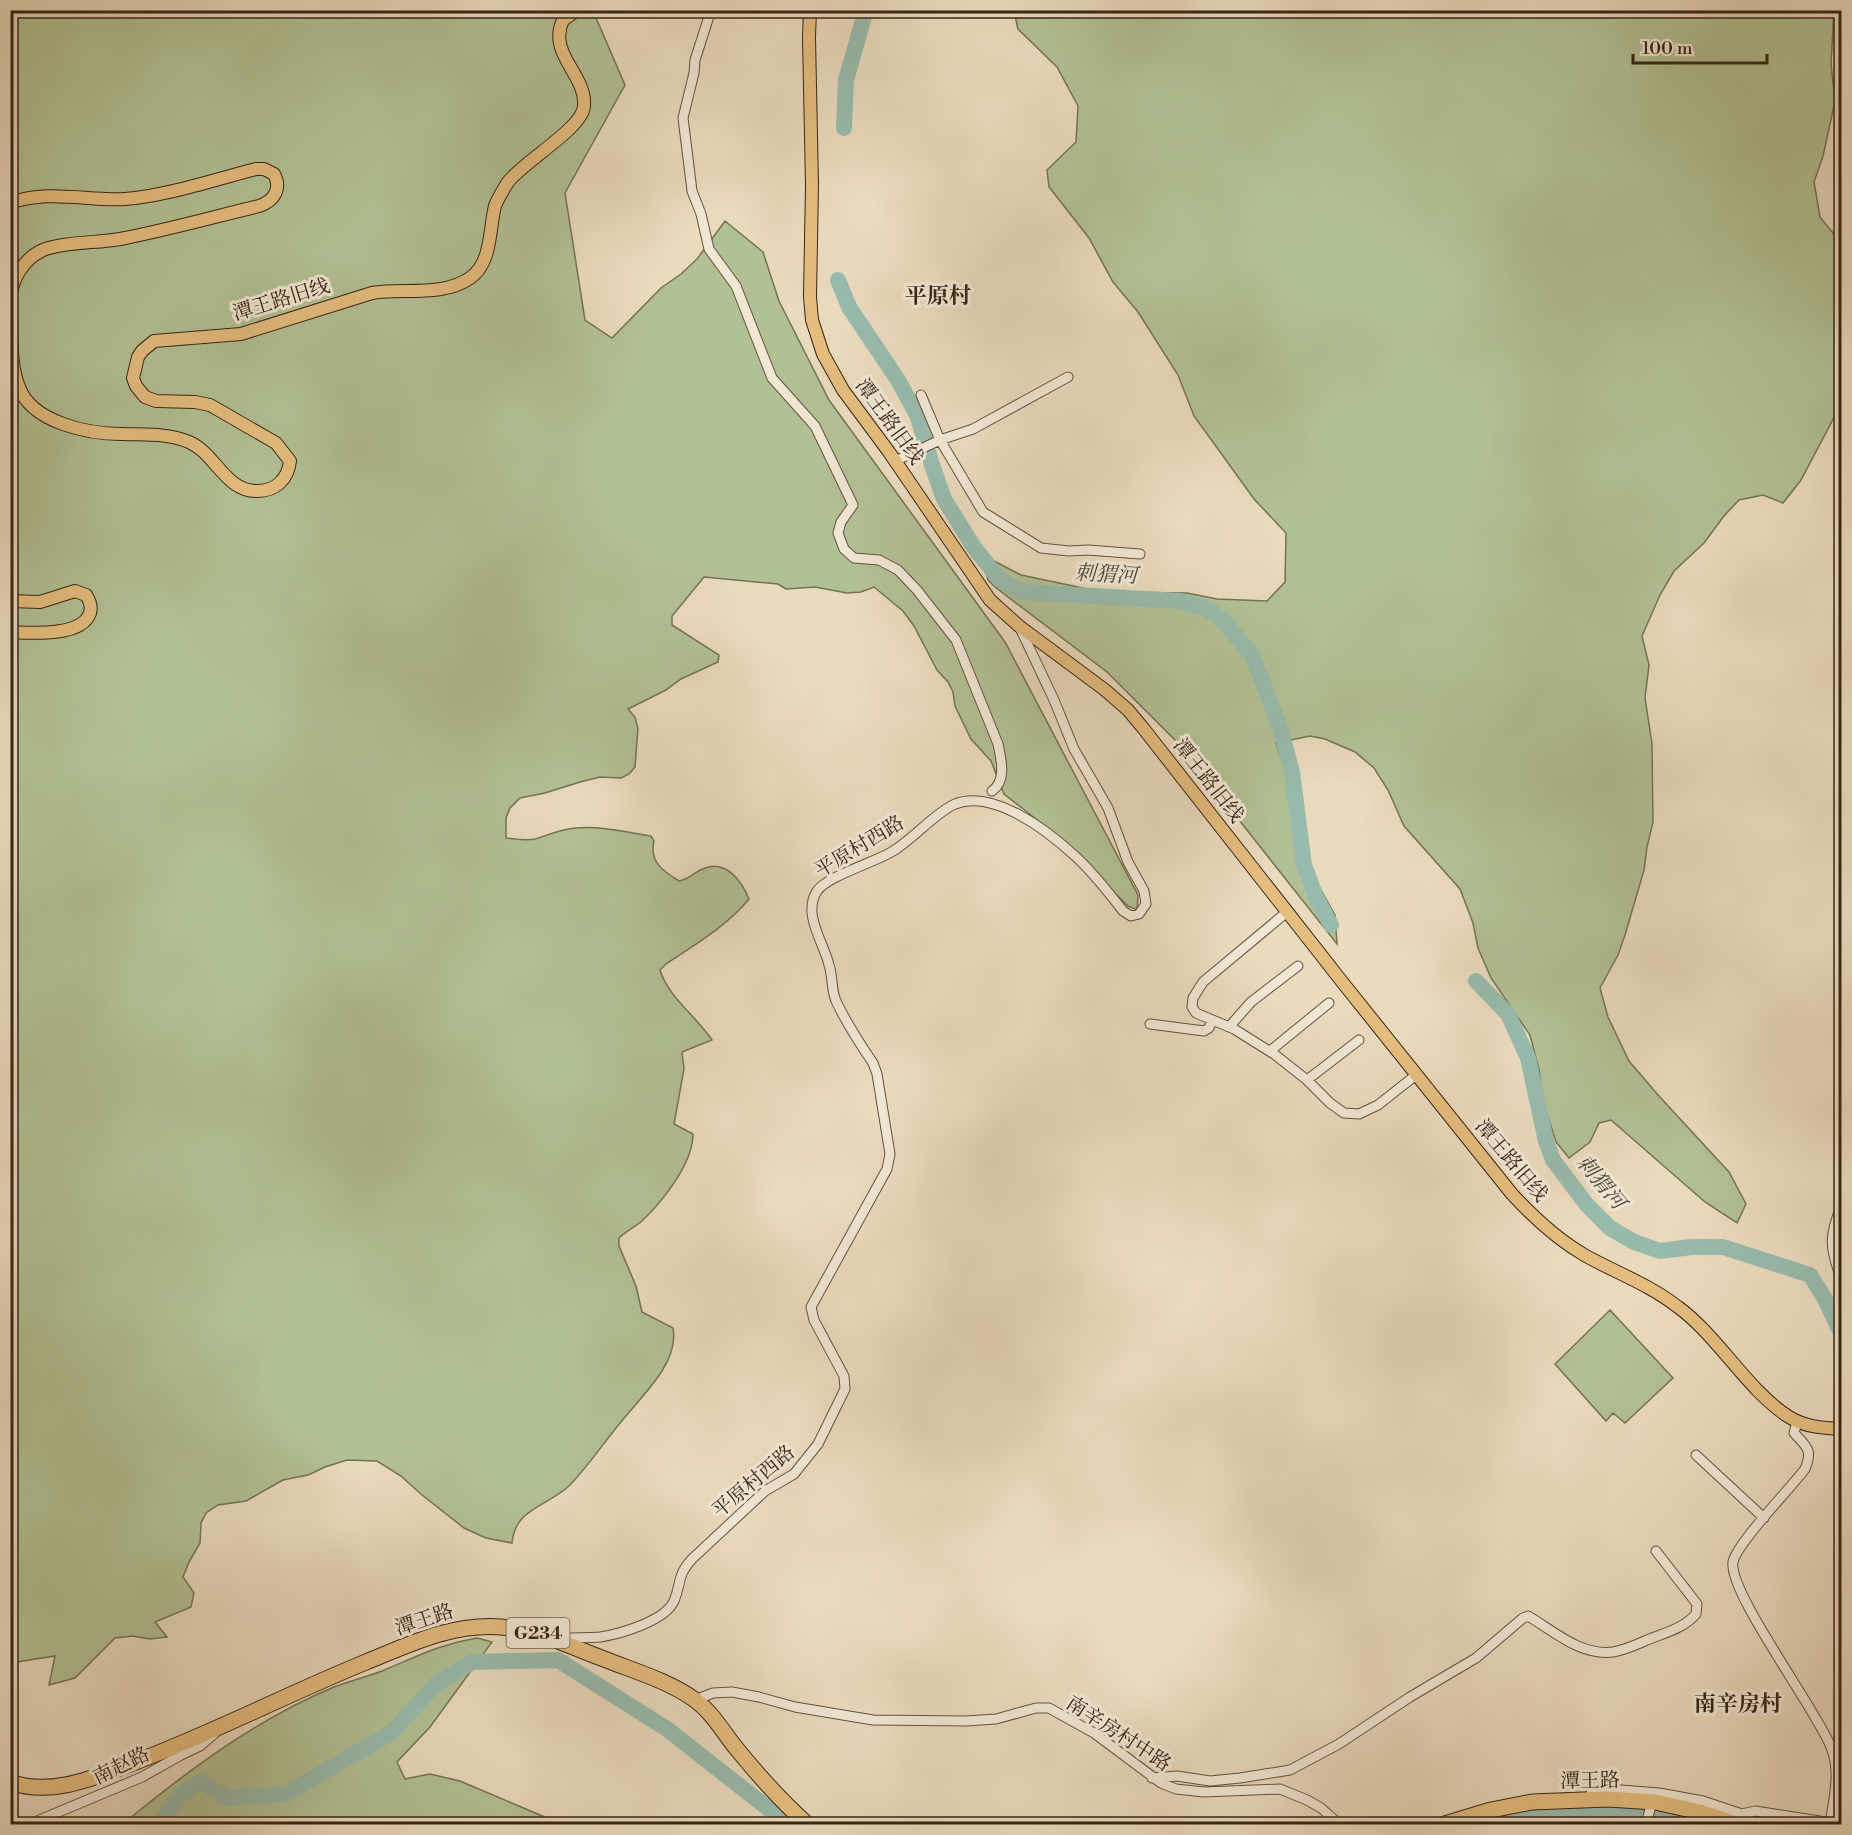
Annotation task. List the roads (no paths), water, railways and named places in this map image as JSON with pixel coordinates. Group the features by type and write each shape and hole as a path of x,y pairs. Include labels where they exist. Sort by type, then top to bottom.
{"highway":[{"name":"潭王路","path":"10,1782 39,1788 74,1784 141,1760 322,1680 445,1631 471,1626 500,1627 531,1631 555,1638 645,1675 695,1700 706,1710 782,1802 807,1824"},
{"name":"潭王路","path":"1446,1824 1491,1810 1532,1802 1608,1799 1651,1802 1739,1819"}],"main road":[{"name":"潭王路旧线","path":"10,315 13,361 19,387 28,401 40,411 65,424 96,433 157,435 188,442 202,450 231,481 242,489 259,491 274,488 287,474 290,461 276,443 210,405 195,402 156,401 145,397 133,378 138,357 154,341 241,334 372,293 390,290 438,289 459,284 473,276 487,252 495,208 505,187 525,164 576,124 583,113 583,95 564,55 559,38 563,20 577,10"},
{"name":"潭王路旧线","path":"810,10 812,185 810,297 816,336 830,369 843,390 895,461 979,585 990,600 1019,626 1096,683 1128,710 1416,1075 1512,1194 1542,1224 1585,1255 1637,1281 1677,1306 1699,1325 1778,1409 1797,1422 1837,1429"},
{"path":"10,202 42,196 127,199 256,169 264,169 274,174 278,184 275,195 259,206 135,236 44,250 28,260 21,268 13,286 10,302"},
{"path":"10,601 40,602 75,591 86,595 91,604 89,616 74,628 29,633 10,632"}],"street":[{"path":"711,10 695,60 694,73 682,118 692,191 701,214 709,249 736,286 772,378 815,426 853,505 841,522 838,533 844,549 854,558 879,560 898,570 956,640 998,744 1002,772 996,788 992,791"},
{"path":"895,461 940,440 973,429 1068,377"},
{"path":"921,395 940,440 983,512 1041,548 1140,554"},
{"name":"平原村西路","path":"555,1638 620,1633 650,1622 667,1610 674,1602 682,1570 692,1559 765,1491 794,1474 808,1460 845,1389 844,1376 814,1320 812,1307 887,1169 890,1154 877,1074 873,1063 836,1000 831,986 830,967 812,917 812,904 817,891 828,882 893,851 953,805 966,801 981,801 1000,806 1024,818 1077,856 1123,911 1131,916 1139,914 1146,904 1144,891 1128,862 1108,808 1074,749 1019,626"},
{"path":"1287,912 1203,982 1193,998 1192,1007 1196,1013 1229,1027 1270,1051 1344,1113 1359,1114 1378,1105 1416,1075"},
{"path":"1229,1027 1251,1002 1298,966"},
{"path":"1270,1051 1329,1003"},
{"path":"1150,1024 1204,1031 1209,1028 1212,1020"},
{"path":"1307,1080 1359,1040"},
{"path":"1842,1205 1833,1226 1831,1245 1842,1282"},
{"path":"1739,1819 1755,1811 1835,1824 1836,1768 1831,1747 1811,1709 1754,1617 1734,1576 1733,1563 1739,1547 1805,1469 1810,1457 1808,1447 1794,1433 1797,1422"},
{"path":"1696,1455 1764,1518"},
{"path":"1152,1778 1177,1776 1210,1780 1290,1770 1339,1744 1410,1697 1476,1658 1528,1616 1569,1642 1587,1649 1612,1652 1688,1623 1696,1614 1697,1604 1656,1551"},
{"name":"南辛房村中路","path":"695,1700 712,1693 732,1692 795,1707 873,1720 996,1719 1036,1708 1049,1708 1094,1733 1152,1778 1176,1789 1204,1792 1280,1789 1321,1808 1339,1824"},
{"name":"南赵路","path":"30,1824 142,1777 200,1746 213,1736 219,1726"},
{"path":"1561,1801 1569,1794 1621,1790 1659,1793 1702,1801 1739,1819 1758,1824"},
{"path":"1646,1823 1651,1802"},
{"path":"1432,1824 1462,1820"}],"waterway":[{"name":"刺猬河","path":"844,128 846,80 866,10"},
{"name":"刺猬河","path":"838,280 849,307 898,380 918,417 944,499 973,546 1000,580 1022,592 1180,601 1205,608 1220,617 1252,655 1280,728 1292,772 1304,865 1316,897 1331,925"},
{"name":"刺猬河","path":"1476,981 1508,1014 1528,1058 1546,1141 1553,1160 1587,1205 1610,1228 1634,1242 1660,1251 1691,1247 1723,1247 1810,1275 1825,1299 1842,1335"},
{"path":"160,1824 179,1795 202,1782 227,1798 286,1794 392,1732 436,1684 472,1662 558,1660 667,1729 788,1824"},
{"path":"1497,1824 1529,1812 1667,1813 1698,1824"}],"district":[{"name":"平原村","path":"938,295"},
{"name":"南辛房村","path":"1738,1703"}]}
